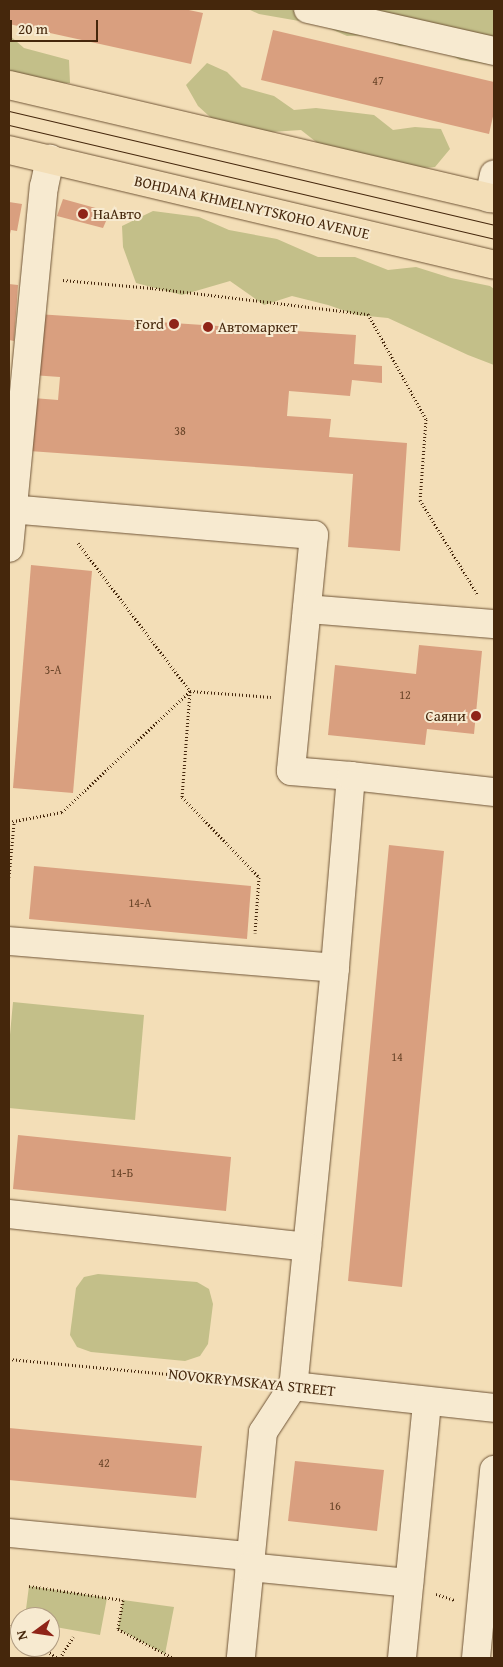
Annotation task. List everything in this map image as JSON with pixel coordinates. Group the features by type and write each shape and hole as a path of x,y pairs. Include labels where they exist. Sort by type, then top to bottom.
{"main road":[{"path":"9,85 492,191"},
{"name":"BOHDANA KHMELNYTSKOHO AVENUE","path":"9,150 494,265"}],"street":[{"path":"308,9 494,51"},
{"path":"9,548 11,509 44,187 50,159"},
{"path":"11,509 314,534 291,771 494,792"},
{"path":"307,609 494,624"},
{"path":"240,1658 263,1432 293,1386 335,968 351,776"},
{"path":"9,941 335,968"},
{"path":"9,1214 307,1247"},
{"name":"NOVOKRYMSKAYA STREET","path":"293,1386 494,1408"},
{"path":"402,1658 427,1400"},
{"path":"476,1658 494,1470"},
{"path":"9,1533 409,1583"}],"path":[{"path":"35,278 152,288 368,314 426,419 420,500 480,597"},
{"path":"55,513 190,692 182,796 259,877 254,961"},
{"path":"9,822 14,823 62,812 190,692 298,699"},
{"path":"9,877 14,823"},
{"name":"NOVOKRYMSKAYA STREET","path":"9,1359 293,1386"},
{"path":"29,1586 123,1600 118,1629 173,1658"},
{"path":"59,1658 73,1637"}],"shaded area":[{"path":"248,9 494,9 494,65 460,60 433,45 400,46 374,35 347,36 322,25 259,14"},
{"path":"9,35 24,48 69,60 70,83 40,83 9,70"},
{"path":"207,63 227,72 242,87 274,96 294,110 316,108 374,115 393,130 415,127 441,129 450,149 435,167 413,169 320,145 301,130 271,132 219,125 198,106 186,85"},
{"path":"153,211 199,217 229,230 277,239 318,257 355,257 388,270 416,267 451,278 490,286 494,289 494,365 388,318 357,315 292,296 264,305 230,281 182,295 136,283 123,247 122,226"},
{"path":"13,1002 144,1015 135,1120 9,1108 9,1046"},
{"path":"98,1274 197,1282 209,1289 213,1304 208,1344 200,1356 185,1361 91,1352 77,1347 70,1335 76,1288 84,1277"},
{"path":"29,1586 107,1598 100,1635 60,1628 60,1607 26,1607"},
{"path":"123,1600 174,1607 165,1654 118,1629"}],"building":[{"path":"9,9 184,9 203,13 191,64 9,24"},
{"path":"273,30 494,82 494,112 489,134 261,80"},
{"name":"НаАвто","path":"63,199 110,212 103,228 57,216"},
{"path":"9,202 22,204 17,231 11,230 10,234"},
{"path":"9,284 18,285 14,341 9,340"},
{"path":"37,314 356,335 354,364 382,366 382,383 352,380 350,396 289,391 287,416 331,419 329,437 407,443 400,551 348,547 353,474 29,451 33,398 58,400 60,377 32,375"},
{"path":"31,565 92,571 73,793 13,788"},
{"path":"419,645 482,651 474,734 427,729 425,745 328,735 335,665 416,674"},
{"path":"389,845 444,851 402,1287 348,1281"},
{"path":"34,866 251,886 247,939 29,919"},
{"path":"18,1135 231,1157 226,1211 13,1189"},
{"path":"9,1428 202,1446 196,1498 9,1480"},
{"path":"295,1461 384,1470 377,1531 288,1521"}],"tram line":[{"path":"9,111 494,225"},
{"path":"9,125 494,239"}],"place":[{"name":"НаАвто","path":"83,214"},
{"name":"Ford","path":"174,324"},
{"name":"Автомаркет","path":"208,327"},
{"name":"Саяни","path":"476,716"}]}
